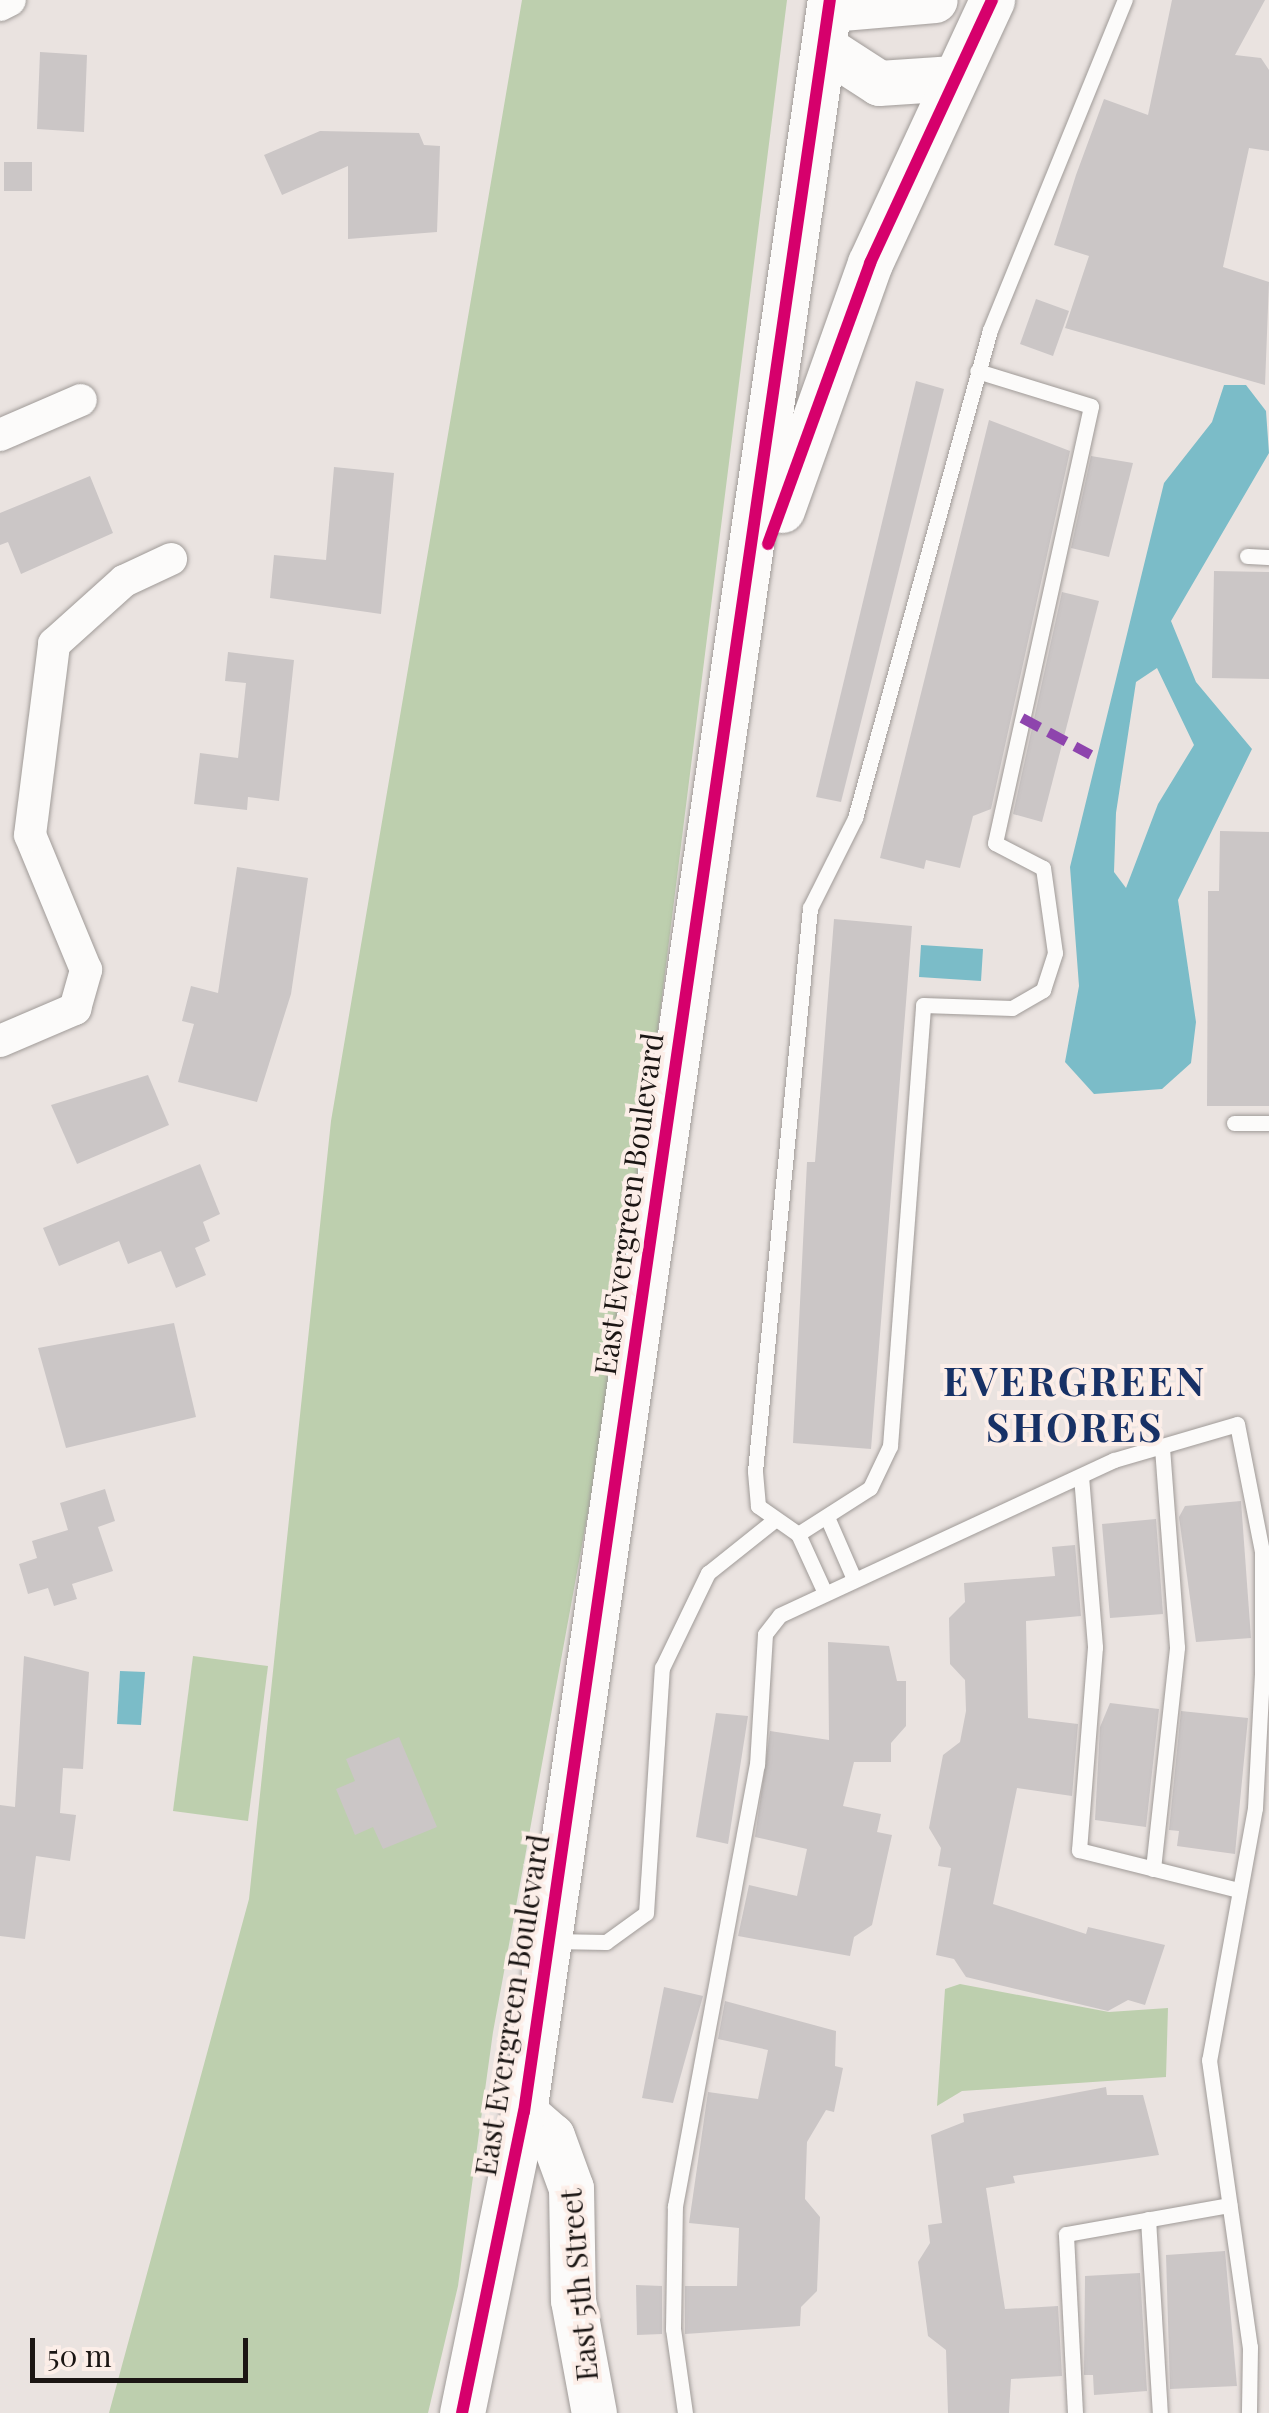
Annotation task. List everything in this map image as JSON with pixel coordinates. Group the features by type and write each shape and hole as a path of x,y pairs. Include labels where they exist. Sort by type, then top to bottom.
{"street":[{"path":"0,5 10,0"},
{"path":"935,0 828,19 879,83 954,78"},
{"path":"754,576 870,263 992,0"},
{"name":"East Evergreen Boulevard","path":"462,2413 524,2112 696,905 754,576 828,19"},
{"path":"0,435 81,400"},
{"path":"0,1041 74,1008 86,970 30,835 54,644 124,581 171,559"},
{"name":"East 5th Street","path":"524,2112 552,2136 572,2188 574,2300 594,2413"}],"lane":[{"path":"824,1593 798,1534 772,1522 758,1506 755,1471 810,908 855,818 978,371 1125,0"},
{"path":"798,1534 870,1488 890,1446 923,1005 1012,1008 1042,990 1056,953 1044,868 994,843 1091,406 978,371"},
{"path":"1247,556 1269,557"},
{"path":"1234,1123 1269,1123"},
{"path":"685,2413 672,2329 675,2206 757,1765 765,1634 824,1593 1081,1476 1237,1424 1262,1551 1255,1808 1209,2060 1250,2347 1249,2413"},
{"path":"1153,1868 1177,1648 1162,1446"},
{"path":"1081,1476 1095,1647 1079,1850 1238,1890"},
{"path":"827,1517 854,1579"},
{"path":"548,1941 606,1942 646,1913 662,1668 708,1572 772,1522"},
{"path":"1075,2413 1066,2234 1229,2205"},
{"path":"1148,2220 1160,2413"}],"green space":[{"path":"522,0 787,0 618,1348 493,2032 458,2286 428,2413 109,2413 249,1899 331,1121"},
{"path":"193,1656 268,1666 248,1821 173,1811"},
{"path":"960,1984 1109,2012 1168,2008 1166,2077 962,2091 937,2106 945,1989"}],"water":[{"path":"1224,385 1246,385 1266,411 1269,453 1171,621 1196,682 1252,749 1178,900 1196,1022 1191,1063 1162,1089 1094,1094 1065,1062 1079,986 1070,867 1164,483 1212,422","holes":["1157,668 1194,745 1158,804 1126,888 1114,872 1116,813 1136,682"]},
{"path":"921,945 983,949 981,981 919,977"},
{"path":"120,1671 145,1672 141,1725 117,1724"}],"building":[{"path":"1172,0 1265,0 1235,55 1261,58 1269,70 1269,151 1249,148 1223,267 1269,282 1265,385 1065,328 1089,256 1054,245 1076,175 1104,99 1148,115"},
{"path":"40,52 87,55 84,132 37,129"},
{"path":"320,131 419,133 424,145 440,146 437,232 348,239 348,166 282,195 264,155"},
{"path":"4,162 32,162 32,191 4,191"},
{"path":"1036,299 1069,311 1053,356 1020,344"},
{"path":"916,381 944,389 841,802 816,797"},
{"path":"989,420 1070,451 991,809 973,816 960,868 926,860 924,869 880,858"},
{"path":"1091,456 1133,463 1109,557 1071,548"},
{"path":"334,467 394,473 381,614 270,598 274,555 326,560"},
{"path":"90,476 113,533 21,574 8,542 0,545 0,513"},
{"path":"1214,571 1269,572 1269,679 1212,678"},
{"path":"1062,592 1099,601 1042,822 1013,814"},
{"path":"228,652 294,660 279,801 248,797 247,810 194,804 200,753 238,758 246,683 225,681"},
{"path":"1220,831 1269,832 1269,1106 1207,1106 1208,891 1219,891"},
{"path":"237,867 308,878 291,994 257,1102 178,1082 194,1024 182,1021 191,986 218,993"},
{"path":"834,919 912,926 871,1449 793,1443 807,1162 815,1162"},
{"path":"148,1075 169,1125 77,1164 51,1105"},
{"path":"200,1164 220,1214 203,1222 210,1241 195,1248 206,1275 176,1288 161,1251 128,1264 119,1241 59,1266 43,1228"},
{"path":"174,1323 196,1417 66,1448 38,1348"},
{"path":"105,1489 115,1521 98,1527 113,1571 72,1584 77,1599 54,1606 48,1588 28,1594 19,1564 37,1558 32,1541 68,1530 60,1503"},
{"path":"1241,1501 1251,1638 1196,1642 1179,1517 1185,1506"},
{"path":"1156,1519 1163,1614 1110,1618 1102,1524"},
{"path":"1075,1545 1081,1616 1026,1621 1028,1718 1078,1724 1072,1796 1017,1788 993,1904 1086,1934 1088,1927 1165,1945 1145,2005 1128,2000 1108,2011 966,1977 954,1959 936,1955 951,1868 938,1866 941,1848 929,1828 943,1755 960,1742 966,1711 965,1680 950,1664 949,1618 965,1602 964,1583 1055,1576 1052,1547"},
{"path":"828,1642 889,1646 897,1681 906,1681 906,1726 891,1743 891,1762 854,1762 843,1806 881,1814 877,1832 892,1835 872,1925 854,1937 850,1956 738,1936 749,1885 797,1896 807,1849 755,1837 770,1731 829,1740"},
{"path":"24,1656 89,1672 83,1769 63,1768 60,1813 76,1815 70,1861 36,1856 25,1939 0,1936 0,1805 15,1807"},
{"path":"1110,1703 1159,1709 1146,1827 1095,1820 1100,1727"},
{"path":"1181,1711 1248,1718 1235,1854 1177,1846 1179,1831 1169,1830"},
{"path":"716,1713 748,1716 728,1844 696,1837"},
{"path":"399,1737 437,1827 383,1849 373,1827 355,1835 336,1789 355,1781 346,1759"},
{"path":"664,1987 703,1996 673,2103 642,2098"},
{"path":"725,2001 836,2031 835,2066 843,2068 834,2112 826,2110 807,2142 805,2199 820,2217 817,2291 801,2307 800,2326 685,2334 685,2286 737,2286 739,2228 689,2223 708,2092 758,2099 768,2050 718,2039"},
{"path":"1106,2087 1107,2095 1143,2095 1159,2155 1013,2176 1015,2183 986,2188 1005,2309 1058,2306 1062,2376 1011,2379 1009,2413 948,2413 946,2350 928,2336 918,2262 930,2243 928,2225 942,2223 931,2135 964,2122 963,2114"},
{"path":"1225,2251 1237,2386 1170,2389 1166,2255"},
{"path":"1140,2273 1147,2391 1094,2395 1093,2375 1084,2375 1085,2276"},
{"path":"636,2285 662,2286 662,2334 637,2335"}],"marked path":[{"path":"1022,718 1091,755"}],"cycle path":[{"path":"462,2413 524,2112 830,0"},
{"path":"768,544 870,263 992,0"}],"district":[{"name":"EVERGREEN SHORES","path":"1075,1403"}]}
